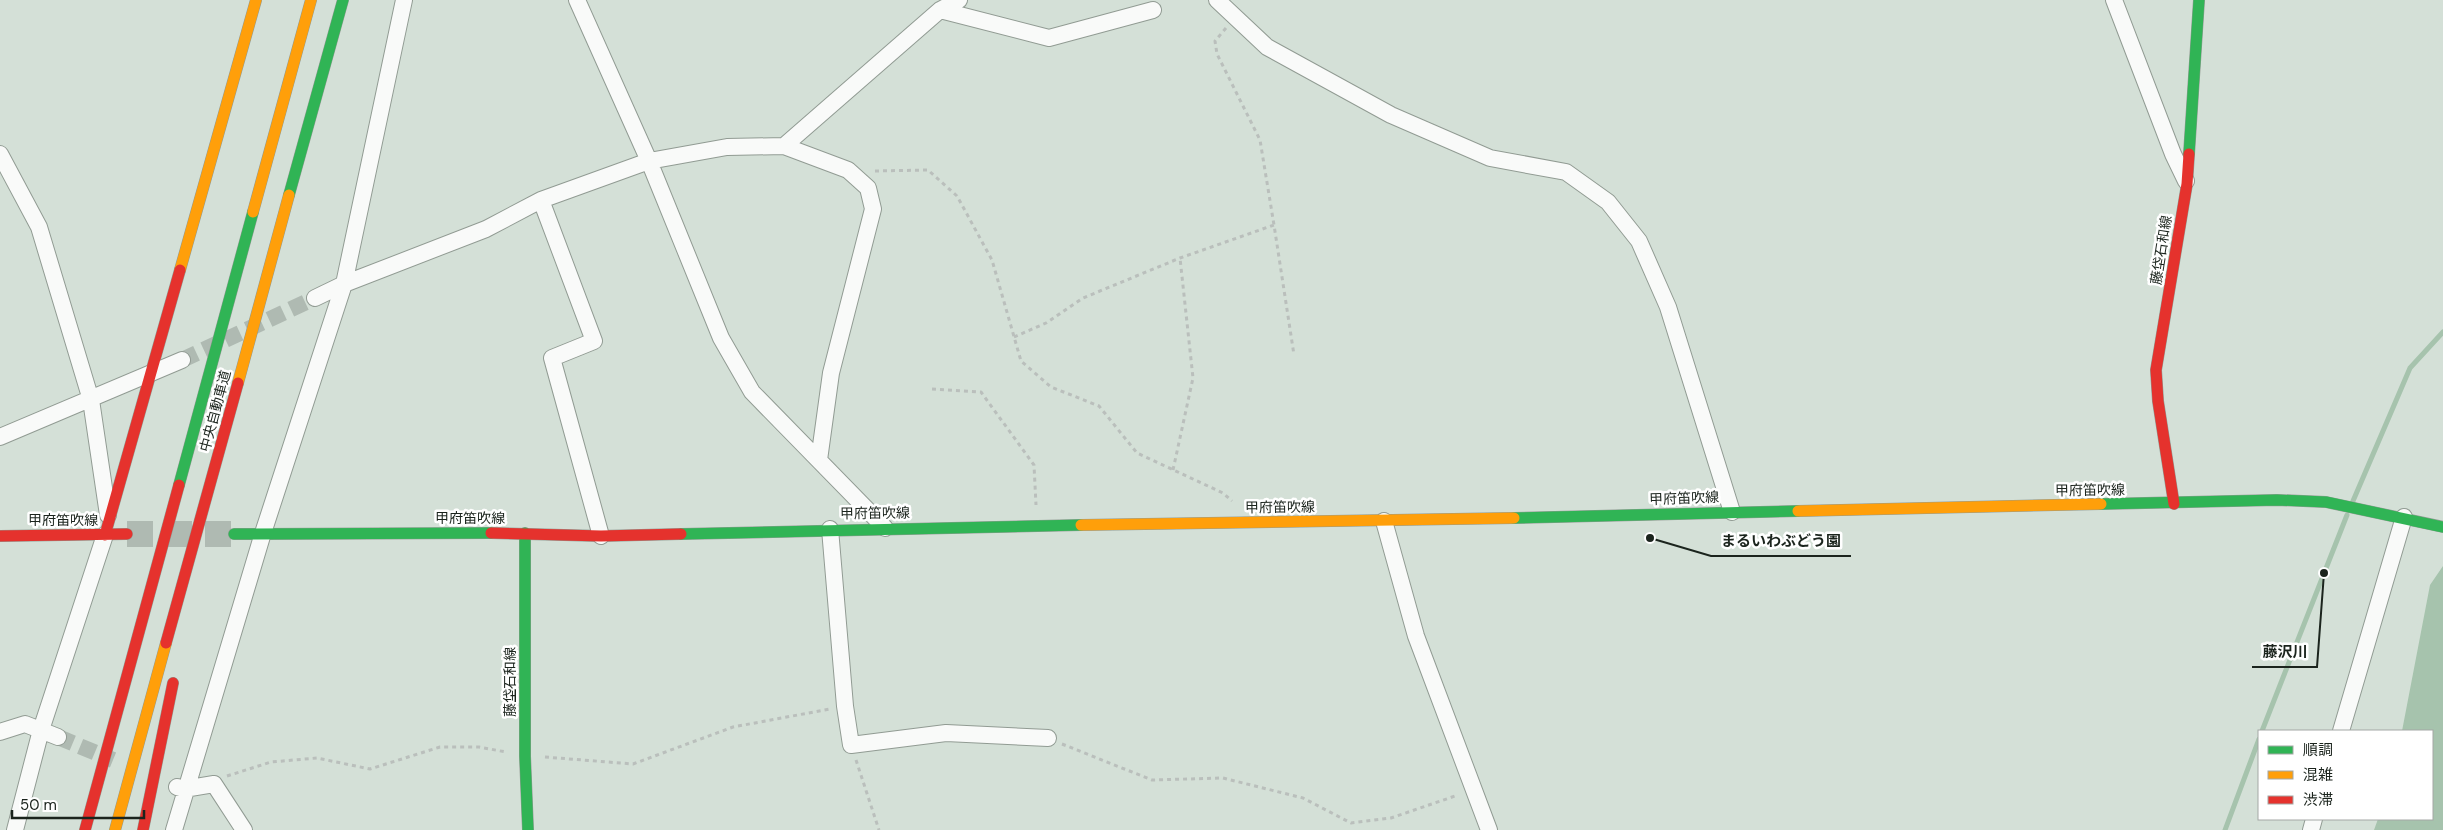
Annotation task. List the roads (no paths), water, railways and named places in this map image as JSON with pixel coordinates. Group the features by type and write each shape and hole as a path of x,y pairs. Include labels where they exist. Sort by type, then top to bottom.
{"main road":[{"path":"107,528 256,0"},
{"name":"中央自動車道","path":"83,830 311,0"},
{"name":"中央自動車道","path":"115,830 343,0"},
{"name":"藤垈石和線","path":"2174,504 2158,401 2156,370 2187,184 2199,0"},
{"path":"185,619 216,463"},
{"name":"甲府笛吹線","path":"234,534 525,533 601,536 830,529 1384,521 1732,512 2174,504 2276,500 2326,502 2408,518"},
{"path":"2408,518 2443,527"},
{"name":"甲府笛吹線","path":"0,536 107,528 126,534"},
{"name":"藤垈石和線","path":"525,533 525,756 528,830"},
{"path":"143,830 176,668"}],"street":[{"path":"174,830 179,788 344,284 404,0"},
{"path":"577,0 649,161 721,338 752,392 885,528"},
{"path":"784,146 940,10 960,0"},
{"path":"1217,0 1267,47 1391,115 1490,158 1566,172 1608,202 1639,240 1668,306 1732,512"},
{"path":"2114,0 2173,154 2187,184"},
{"path":"940,10 1049,38 1153,10"},
{"path":"315,298 344,284 486,229 541,200 649,161 727,147 784,146 848,170 868,188 873,209 831,373 819,460"},
{"path":"0,155 39,227 91,400 107,528 41,730 15,830"},
{"path":"541,200 594,341 552,358 601,536"},
{"path":"0,436 151,375 182,360"},
{"path":"2341,730 2408,518"},
{"path":"1384,521 1416,636 1489,830"},
{"path":"830,529 845,706 851,745 946,733 1048,738"},
{"path":"0,732 25,724 58,737"},
{"path":"179,788 214,784 244,830"}],"waterway":[{"path":"2353,501 2410,368 2443,332"},
{"path":"2262,730 2347,515"},
{"path":"2225,830 2258,742"}],"tunnel":[{"path":"182,360 315,298"},
{"path":"127,534 234,534"},
{"path":"58,737 113,760"}],"place":[{"name":"まるいわぶどう園","path":"1650,538"},
{"name":"藤沢川","path":"2324,573"}]}
